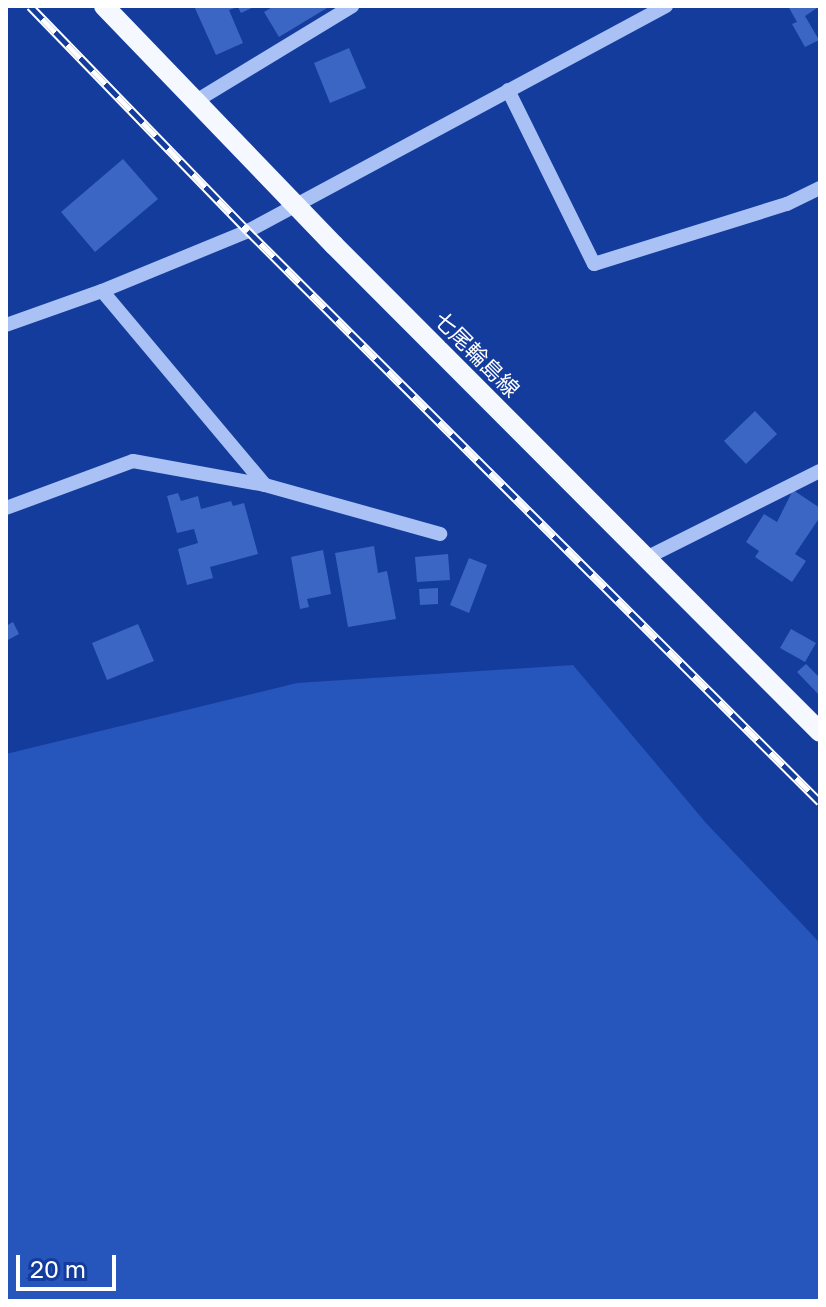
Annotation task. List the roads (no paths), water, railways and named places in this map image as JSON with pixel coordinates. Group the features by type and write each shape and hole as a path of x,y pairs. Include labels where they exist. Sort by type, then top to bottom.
{"main road":[{"name":"七尾輪島線","path":"104,6 296,205 820,732"}],"street":[{"path":"196,101 352,6"},
{"path":"6,325 102,291 248,231 666,6"},
{"path":"508,90 594,264 787,204 820,188"},
{"path":"102,291 265,485"},
{"path":"6,508 133,461 265,485 440,534"},
{"path":"648,557 820,471"}],"railway":[{"path":"30,6 248,231 820,802"}]}
